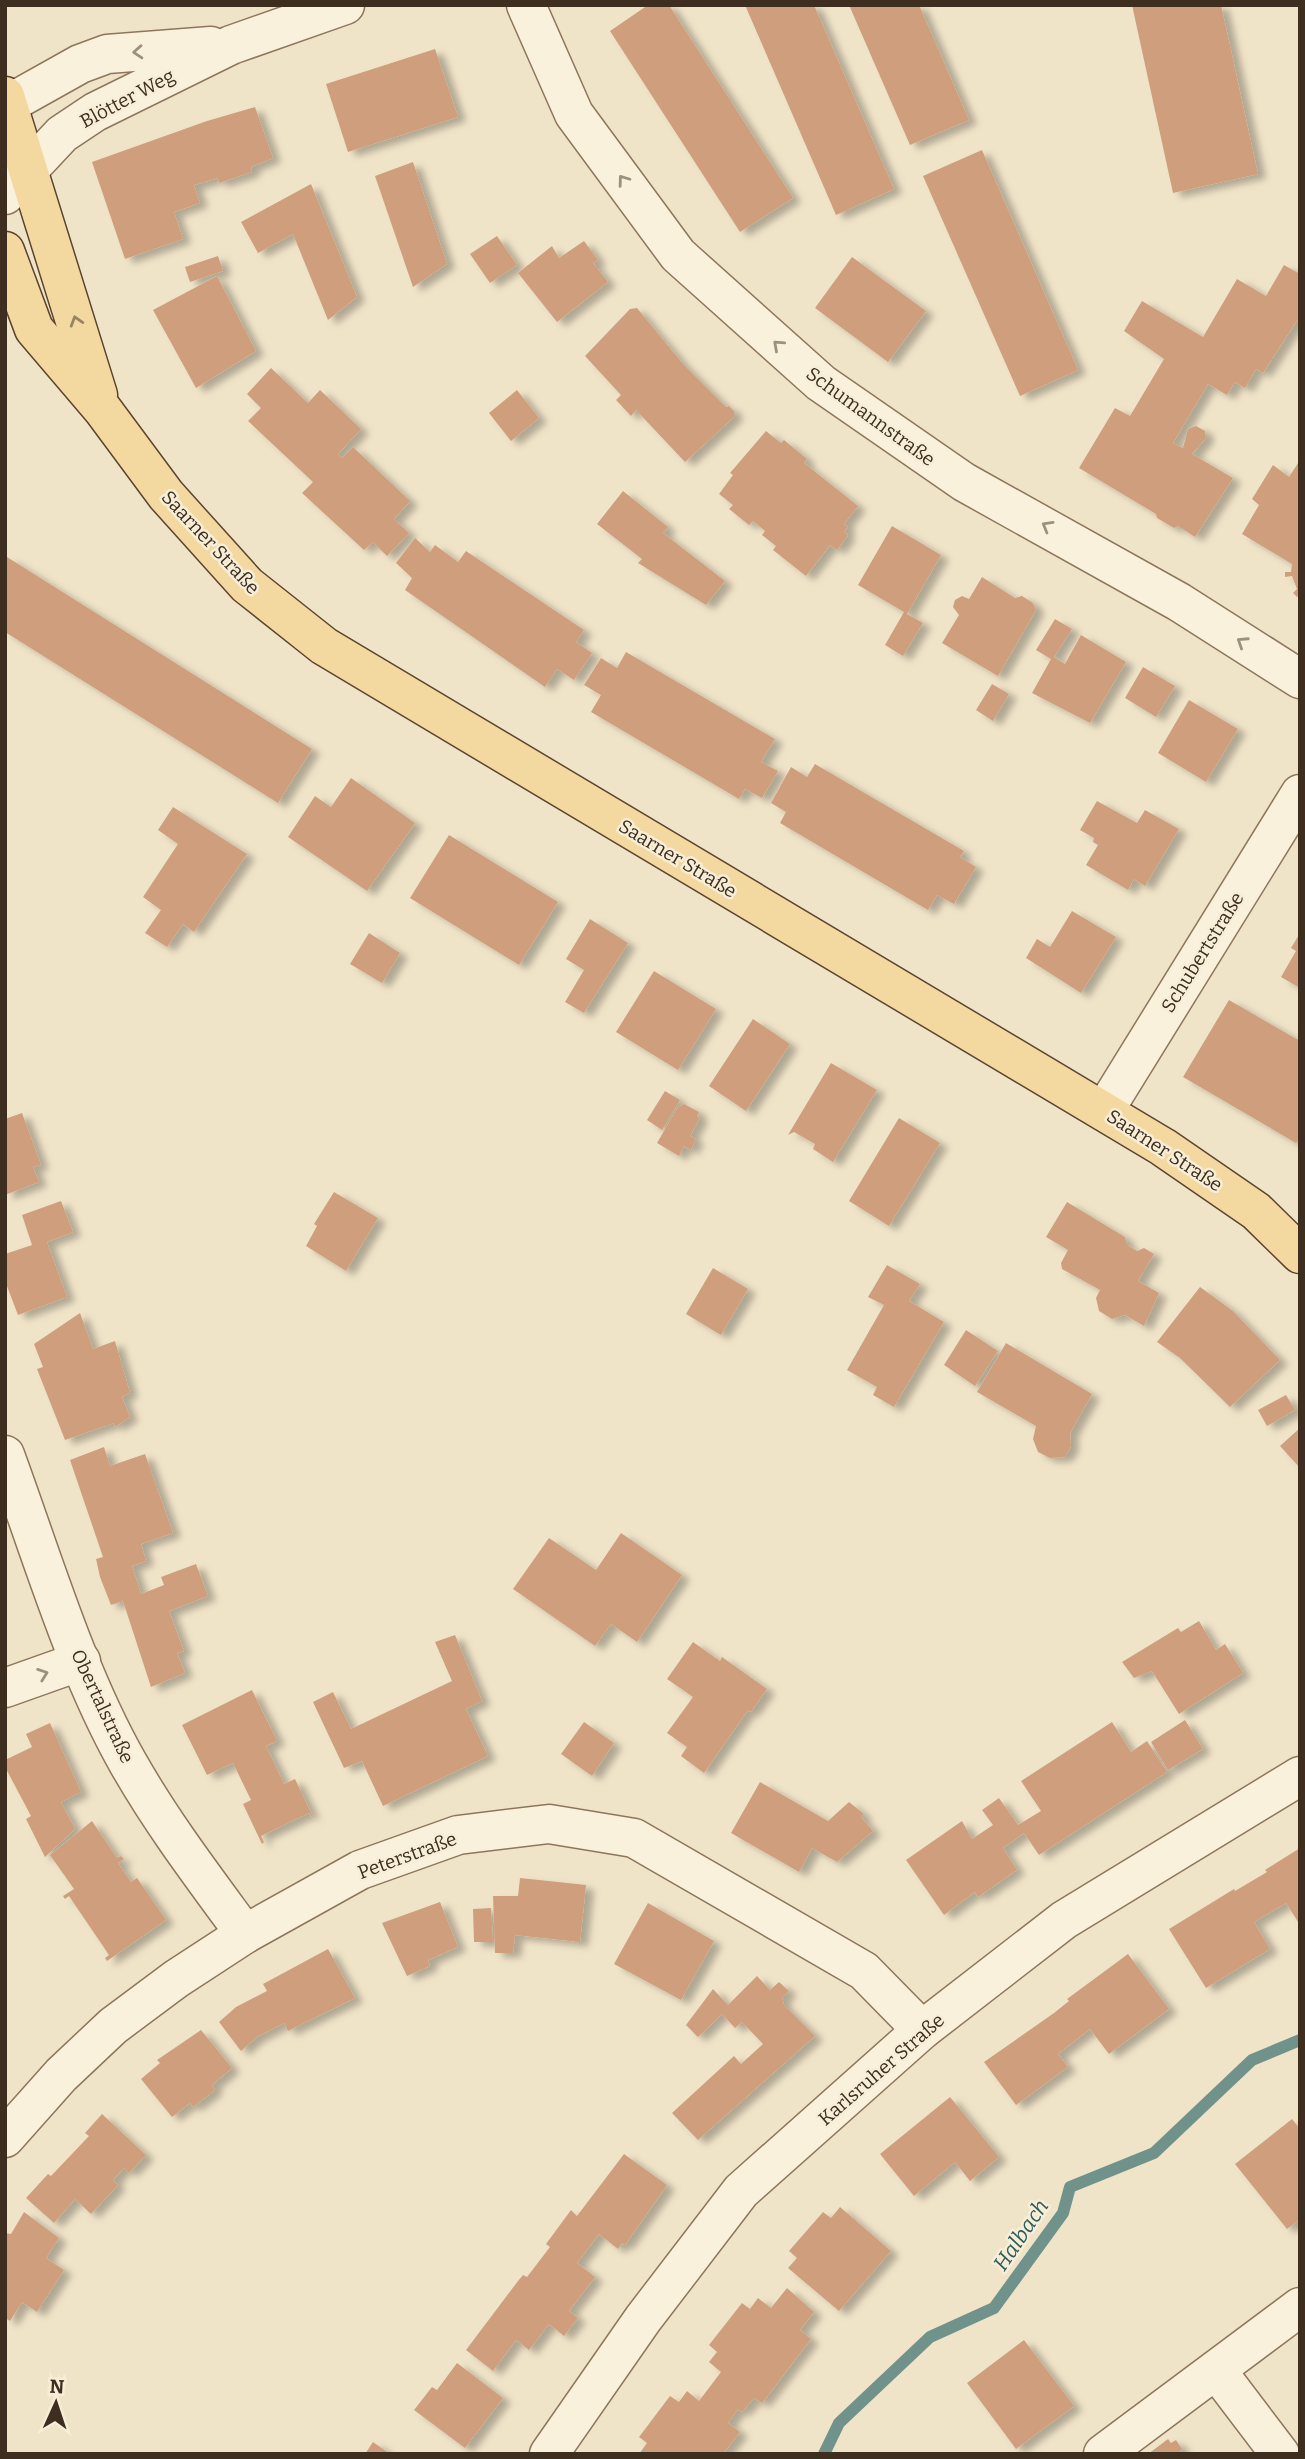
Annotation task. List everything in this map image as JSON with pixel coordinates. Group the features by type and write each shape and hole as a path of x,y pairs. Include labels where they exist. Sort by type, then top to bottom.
{"main road":[{"name":"Saarner Straße","path":"6,102 18,181 103,410"},
{"name":"Saarner Straße","path":"5,251 20,326 103,410 166,495 247,585 324,646 1104,1111 1256,1211 1300,1254"}],"street":[{"name":"Blötter Weg","path":"18,181 62,134 95,112 231,45 345,5"},
{"name":"Schumannstraße","path":"526,5 574,114 678,255 821,383 964,482 1179,602 1300,679"},
{"name":"Blötter Weg","path":"6,102 79,64 107,54 231,45"},
{"name":"Schubertstraße","path":"1104,1111 1300,794"},
{"name":"Obertalstraße","path":"5,1455 80,1661 126,1760 178,1844 245,1934"},
{"path":"5,1688 80,1661"},
{"name":"Karlsruher Straße","path":"549,2454 643,2319 741,2191 922,2031 1064,1920 1300,1776"},
{"name":"Peterstraße","path":"5,2138 61,2076 113,2026 176,1979 245,1934 360,1870 445,1839 457,1835 549,1824 634,1838 864,1971 922,2031"},
{"path":"1103,2454 1300,2307"},
{"path":"1217,2371 1280,2454"}],"building":[{"path":"648,5 669,5 793,198 740,232 610,31"},
{"path":"745,5 814,5 894,189 836,215"},
{"path":"849,5 919,5 969,120 910,145"},
{"path":"1132,5 1221,5 1258,174 1173,193"},
{"path":"435,49 458,117 348,152 326,84"},
{"path":"255,107 273,158 251,167 252,172 219,183 218,178 194,185 200,203 174,212 183,239 125,259 92,162"},
{"path":"982,150 1078,370 1020,396 923,176"},
{"path":"413,162 447,264 413,287 375,176"},
{"path":"311,184 357,297 328,320 293,234 258,253 241,222"},
{"path":"497,236 517,265 490,283 470,254"},
{"path":"584,241 598,260 593,263 608,282 557,322 518,273 552,246 559,258"},
{"path":"218,256 223,271 190,282 185,267"},
{"path":"852,257 926,311 888,362 815,308"},
{"path":"1284,265 1300,274 1300,316 1263,373 1256,369 1245,388 1235,382 1227,395 1208,384 1173,443 1183,448 1188,429 1196,426 1205,431 1206,438 1192,454 1233,478 1195,537 1178,526 1174,528 1157,518 1156,514 1079,468 1115,408 1130,416 1164,359 1124,331 1142,301 1203,337 1237,279 1266,296"},
{"path":"217,276 256,351 196,388 153,310"},
{"path":"637,308 683,364 726,407 729,406 734,411 734,417 685,462 636,410 631,416 616,400 621,395 585,356 630,309"},
{"path":"271,368 308,403 320,390 361,429 338,454 342,458 353,447 410,501 394,519 409,533 387,556 373,542 364,550 302,493 313,482 248,421 261,408 247,394"},
{"path":"517,390 539,418 511,441 489,413"},
{"path":"766,431 781,443 784,440 807,459 804,463 858,506 844,524 848,527 844,532 848,535 837,550 830,545 806,576 773,550 776,546 762,535 765,531 753,521 749,525 729,509 733,505 719,494 733,475 730,473"},
{"path":"1300,460 1300,595 1297,597 1293,593 1297,589 1292,576 1285,577 1285,572 1291,572 1292,564 1242,534 1259,505 1252,499 1273,465 1289,477"},
{"path":"623,491 668,527 663,533 725,581 706,605 638,563 642,559 597,524"},
{"path":"892,526 941,555 907,614 923,623 903,656 885,645 904,612 858,585"},
{"path":"415,538 430,552 435,545 458,562 466,551 584,630 576,642 592,653 574,680 557,669 545,687 405,590 412,578 396,563"},
{"path":"7,557 312,749 278,803 5,632"},
{"path":"982,577 1015,598 1022,596 1033,603 1036,610 998,676 942,643 959,615 953,607 955,600 962,596 969,599"},
{"path":"1055,619 1072,629 1054,657 1065,664 1081,635 1126,662 1090,723 1032,693 1051,659 1036,650"},
{"path":"626,652 775,739 761,762 778,771 762,798 745,789 739,799 591,712 601,695 584,685 601,658 617,668"},
{"path":"1143,667 1175,686 1156,717 1125,698"},
{"path":"992,684 1009,694 993,721 976,710"},
{"path":"1189,700 1238,729 1206,782 1158,753"},
{"path":"815,764 964,851 960,857 976,867 954,904 937,895 928,910 780,823 786,812 771,803 791,767 807,777"},
{"path":"351,778 415,823 367,891 288,837 315,796 331,807"},
{"path":"1097,801 1137,823 1145,810 1179,829 1145,886 1134,879 1128,890 1086,865 1098,845 1093,842 1094,838 1080,830"},
{"path":"173,807 247,854 194,932 183,924 167,947 145,933 161,910 143,897 178,844 158,830"},
{"path":"449,835 558,902 519,965 410,898"},
{"path":"1072,911 1116,937 1081,993 1026,958 1037,939 1050,947"},
{"path":"590,919 628,943 584,1013 565,1002 584,970 566,959"},
{"path":"369,933 400,953 382,983 350,964"},
{"path":"1300,933 1300,988 1281,977 1296,951 1291,948"},
{"path":"654,971 716,1009 678,1070 616,1032"},
{"path":"1229,1000 1300,1041 1300,1138 1296,1143 1183,1077"},
{"path":"753,1019 790,1044 746,1111 709,1086"},
{"path":"831,1063 877,1090 833,1162 813,1149 815,1144 794,1132 788,1135"},
{"path":"665,1091 680,1100 662,1130 647,1120"},
{"path":"684,1104 699,1112 697,1116 700,1118 690,1136 696,1139 691,1150 684,1146 679,1156 657,1143 678,1107"},
{"path":"22,1113 41,1165 33,1167 39,1182 5,1195 5,1119"},
{"path":"899,1118 940,1143 889,1226 849,1201"},
{"path":"334,1192 378,1218 346,1271 306,1246 317,1226 314,1224"},
{"path":"61,1201 73,1232 47,1242 67,1297 18,1315 5,1281 5,1254 32,1245 22,1215"},
{"path":"1067,1202 1125,1237 1127,1245 1137,1251 1144,1248 1154,1254 1138,1281 1159,1293 1144,1326 1125,1315 1112,1319 1099,1311 1096,1298 1100,1290 1062,1269 1061,1263 1068,1250 1046,1237"},
{"path":"887,1265 920,1284 909,1301 944,1322 894,1407 873,1395 877,1387 847,1370 884,1305 868,1297"},
{"path":"713,1268 748,1289 721,1335 686,1314"},
{"path":"1200,1287 1233,1311 1280,1360 1230,1407 1180,1358 1157,1342"},
{"path":"80,1313 93,1349 115,1341 130,1393 122,1397 130,1417 115,1427 114,1423 65,1440 37,1369 43,1367 34,1344"},
{"path":"966,1330 998,1351 975,1386 944,1365"},
{"path":"1006,1343 1092,1394 1070,1433 1071,1446 1065,1457 1050,1458 1038,1452 1033,1439 1036,1426 977,1392"},
{"path":"1286,1395 1295,1410 1267,1426 1258,1410"},
{"path":"1300,1428 1300,1468 1280,1446"},
{"path":"104,1447 110,1466 145,1454 173,1533 141,1544 146,1561 132,1566 141,1594 164,1585 161,1577 196,1564 208,1596 169,1611 184,1651 177,1653 185,1673 151,1687 123,1601 111,1605 100,1577 96,1559 103,1557 70,1460"},
{"path":"621,1533 682,1575 637,1642 611,1624 595,1646 513,1589 549,1538 596,1570"},
{"path":"1199,1621 1216,1650 1225,1644 1243,1673 1179,1714 1152,1671 1134,1678 1122,1662 1178,1628 1181,1632"},
{"path":"455,1635 482,1701 466,1709 488,1756 383,1806 362,1761 344,1768 313,1702 333,1692 351,1729 452,1681 435,1642"},
{"path":"693,1642 720,1661 722,1657 767,1689 751,1712 748,1710 704,1773 681,1756 687,1747 667,1733 693,1697 667,1679"},
{"path":"252,1690 277,1741 266,1746 284,1784 295,1779 314,1819 309,1813 261,1836 264,1842 262,1844 243,1804 251,1800 233,1763 207,1775 182,1725"},
{"path":"1185,1720 1203,1749 1168,1770 1151,1742"},
{"path":"584,1722 614,1743 592,1776 561,1754"},
{"path":"1112,1722 1131,1752 1147,1741 1167,1772 1039,1855 1024,1833 1003,1848 1017,1870 978,1897 975,1892 944,1915 906,1860 962,1821 972,1839 993,1825 982,1810 999,1798 1018,1825 1041,1811 1021,1781"},
{"path":"50,1723 81,1792 61,1802 75,1829 45,1857 26,1819 31,1816 5,1767 5,1760 32,1747 26,1734"},
{"path":"760,1782 828,1821 849,1802 864,1814 861,1817 873,1831 837,1862 812,1848 799,1872 731,1833"},
{"path":"92,1821 117,1858 121,1856 124,1859 118,1863 131,1882 137,1878 166,1920 107,1961 105,1958 109,1955 69,1896 65,1899 63,1896 74,1889 50,1855"},
{"path":"1300,1848 1300,1925 1286,1903 1254,1922 1270,1949 1206,1988 1169,1929 1267,1872 1265,1870"},
{"path":"520,1878 586,1885 580,1942 515,1935 513,1953 495,1953 493,1896 518,1896"},
{"path":"440,1902 458,1947 428,1960 430,1966 407,1976 382,1923"},
{"path":"648,1903 714,1941 681,2000 614,1964"},
{"path":"491,1908 493,1942 474,1942 473,1909"},
{"path":"328,1949 355,1998 288,2031 284,2023 257,2037 241,2051 219,2022 236,2007 267,1991 263,1984"},
{"path":"1128,1954 1169,2009 1109,2054 1090,2029 1058,2054 1068,2067 1016,2105 984,2062 1054,2013 1069,2001 1067,1999"},
{"path":"757,1976 770,1990 779,1982 789,1991 782,1998 784,2005 815,2036 698,2140 672,2113 734,2056 741,2064 763,2044 742,2022 735,2028 722,2014 698,2037 686,2025 713,1989 728,2005"},
{"path":"201,2030 232,2068 212,2085 215,2090 193,2107 190,2103 172,2117 141,2079 160,2063 157,2060"},
{"path":"950,2097 999,2157 970,2181 955,2162 914,2196 880,2154"},
{"path":"102,2114 146,2155 129,2173 124,2168 113,2180 118,2185 91,2214 75,2199 54,2223 26,2198 89,2136 85,2133"},
{"path":"1292,2119 1300,2129 1300,2219 1287,2229 1235,2164"},
{"path":"624,2154 667,2185 625,2245 622,2243 618,2249 599,2234 577,2263 595,2277 569,2311 578,2318 564,2336 549,2324 529,2350 516,2340 493,2371 466,2350 518,2281 523,2275 527,2277 550,2247 546,2244 571,2210 577,2216"},
{"path":"840,2207 891,2251 839,2311 788,2268 797,2258 789,2251 823,2212 831,2218"},
{"path":"24,2212 59,2238 46,2258 64,2270 37,2312 22,2302 10,2321 5,2318 5,2233 11,2234"},
{"path":"787,2288 814,2312 800,2330 811,2339 762,2403 754,2398 742,2412 738,2409 728,2423 740,2432 723,2454 639,2454 647,2443 639,2437 670,2396 679,2402 687,2391 699,2401 721,2372 709,2362 717,2352 709,2345 742,2303 750,2309 758,2298 771,2308"},
{"path":"1024,2340 1074,2406 1016,2449 967,2383"},
{"path":"457,2363 503,2398 465,2448 414,2410 432,2387 437,2390"},
{"path":"1168,2439 1171,2443 1176,2440 1182,2449 1178,2454 1148,2454"},
{"path":"373,2442 390,2454 365,2454"}],"waterway":[{"name":"Halbach","path":"824,2454 839,2423 930,2337 994,2308 1063,2213 1070,2187 1154,2153 1252,2060 1300,2040"}]}
